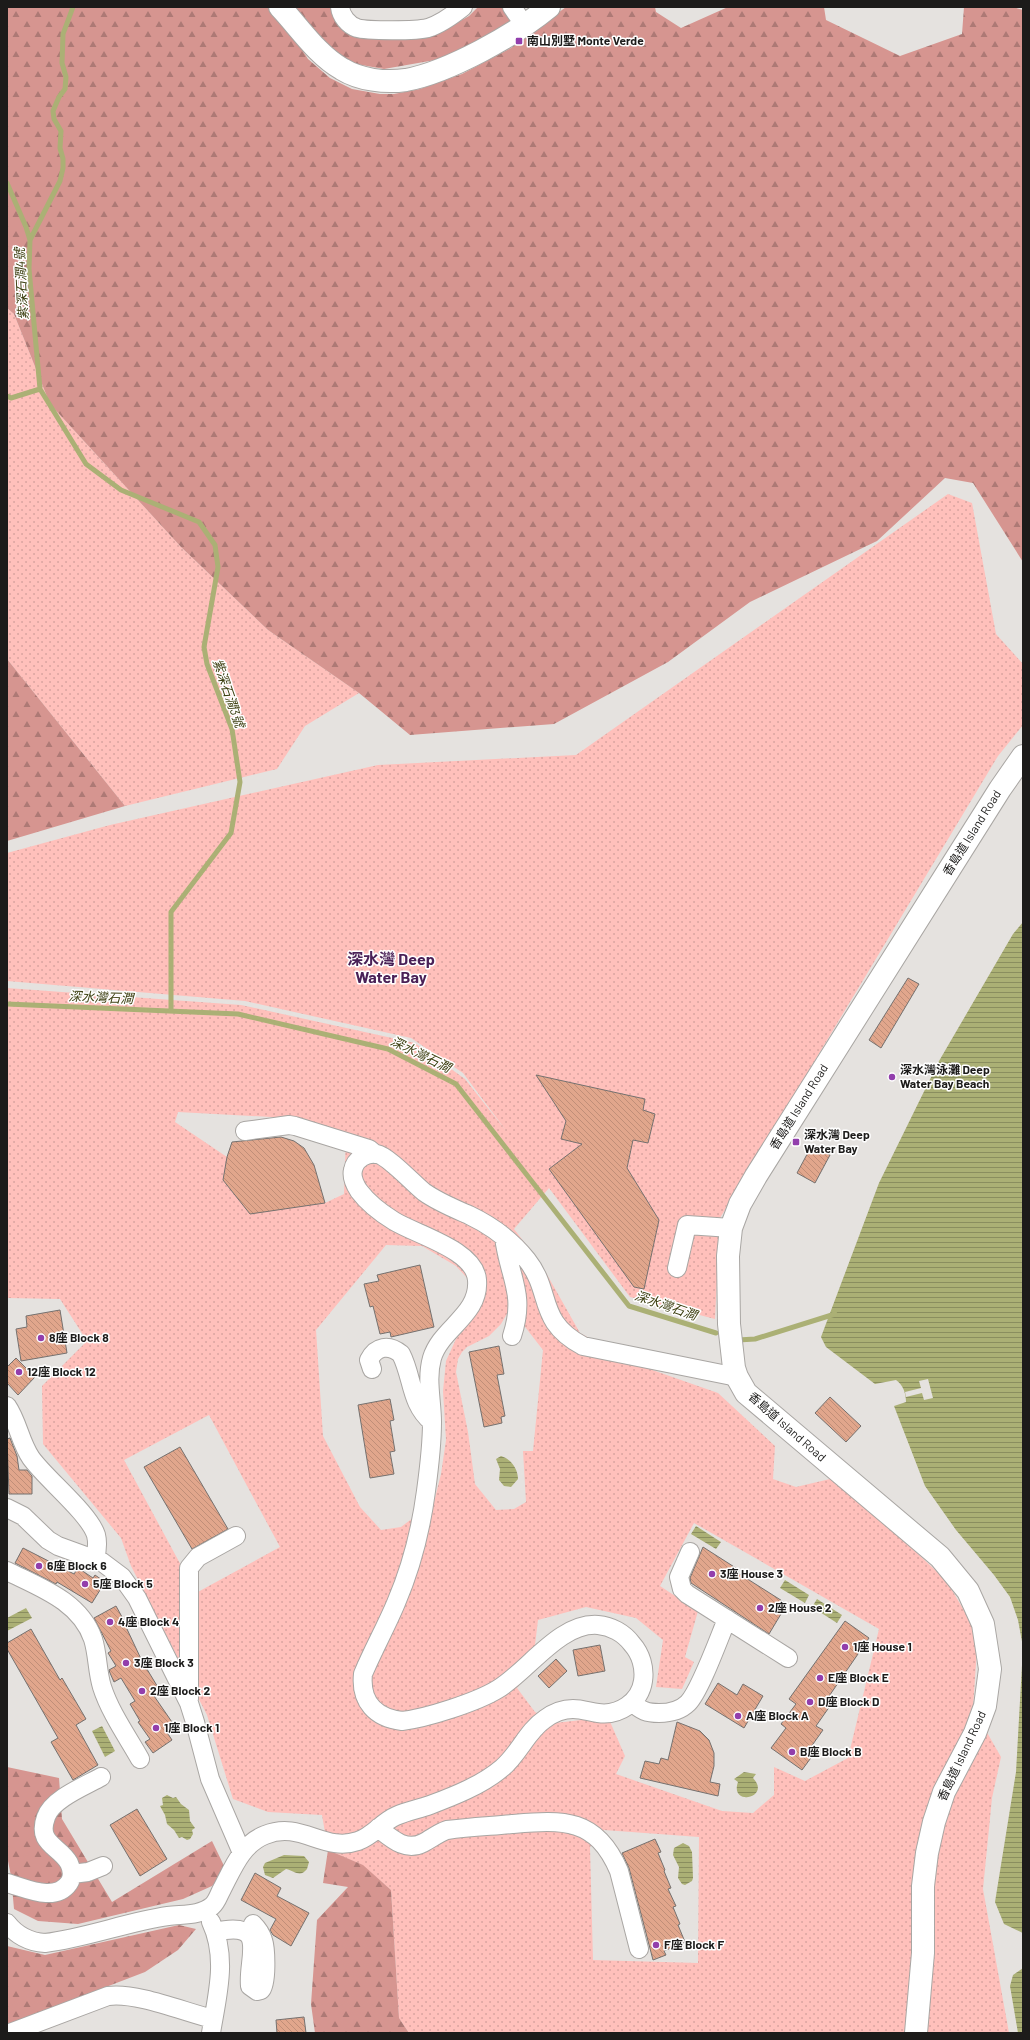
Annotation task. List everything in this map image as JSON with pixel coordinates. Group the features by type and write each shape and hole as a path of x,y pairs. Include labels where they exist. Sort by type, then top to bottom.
{"main road":[{"path":"280,7 322,53 341,69 362,77 385,81 406,80 427,74 481,50 524,26 549,7"},
{"name":"香島道 Island Road","path":"916,2033 924,1953 923,1886 927,1853 934,1822 944,1792 975,1732 985,1706 990,1669 983,1624 968,1591 940,1557 746,1393 737,1377 729,1324 728,1256 731,1228 740,1204 756,1176 1000,789 1023,756"}],"street":[{"path":"340,7 346,21 356,28 414,29 427,28 436,24 463,7"},
{"path":"512,7 524,26"},
{"path":"245,1131 289,1125 296,1126 370,1148 375,1154"},
{"path":"7,1923 22,1937 35,1942 45,1943 165,1916 205,1910 214,1904 242,1852 257,1839 275,1832 297,1831 329,1843 340,1844 360,1840 393,1817 444,1800 500,1770 512,1758 537,1725 552,1714 571,1709 609,1713 619,1711 632,1702 641,1690 644,1679 643,1668 636,1648 625,1636 611,1628 589,1625 568,1632 510,1682 476,1700 402,1721 384,1717 368,1704 363,1692 363,1674 398,1599 409,1565 426,1494 432,1422 430,1376 432,1360 440,1340 464,1316 473,1304 477,1280 474,1269 463,1256 394,1221 364,1197 354,1183 352,1170 359,1159 364,1155 375,1154 383,1156 437,1200 480,1221 504,1237 532,1266 537,1276 547,1310 553,1321 575,1341 583,1346 737,1377"},
{"path":"677,1268 687,1225 731,1228"},
{"path":"504,1237 506,1252 519,1294 517,1322 512,1336"},
{"path":"372,1369 369,1360 375,1351 384,1347 396,1350 404,1360 417,1404 423,1414 432,1422"},
{"path":"7,1406 15,1419 22,1441 32,1459 93,1528 98,1543 96,1559"},
{"path":"7,1508 23,1516 48,1540 58,1546 96,1559 112,1568 130,1587 189,1703 210,1779 242,1852"},
{"path":"189,1703 189,1568 198,1557 236,1536"},
{"path":"690,1552 680,1570 679,1577 682,1589 686,1594 788,1658"},
{"path":"7,1571 55,1595 80,1616 92,1637 101,1686 106,1700 140,1759"},
{"path":"632,1702 641,1711 648,1713 676,1711 687,1704 695,1692 727,1619"},
{"path":"7,1882 46,1893 52,1893 58,1892 71,1881 72,1874 68,1861 52,1847 47,1840 44,1823 46,1816 55,1803 101,1777"},
{"path":"378,1828 401,1844 412,1846 423,1843 440,1832 452,1829 552,1821 578,1826 599,1840 614,1860 620,1871 639,1949"},
{"path":"72,1874 88,1872 103,1866"},
{"path":"10,2033 108,1996 116,1995 132,1996 208,2026 221,1959 215,1932 205,1910"},
{"path":"215,1932 234,1929 240,1930 249,1937 254,1952 250,1986 257,1992 261,1990 264,1984 264,1947 262,1936 253,1924"}],"shaded area":[{"path":"7,308 14,314 50,404 181,547 268,630 359,693 305,726 277,769 125,806 7,659"},
{"path":"948,494 972,503 996,634 1023,664 1023,725 998,756 720,1218 715,1319 630,1297 549,1188 514,1229 541,1264 580,1333 641,1366 718,1393 775,1446 773,1479 796,1487 830,1479 864,1504 946,1580 978,1634 973,1708 1001,1757 992,1798 983,1889 1009,2033 409,2033 399,2018 391,1890 362,1865 328,1850 322,1815 268,1812 233,1799 207,1715 131,1566 121,1538 43,1444 42,1386 87,1341 60,1299 7,1298 7,988 241,1005 415,1043 465,1079 507,1132 463,1073 411,1038 245,1001 7,981 7,853 110,825 378,765 576,755","holes":["178,1112 289,1118 346,1134 344,1194 325,1203 250,1213 223,1180 227,1157 175,1122","386,1245 422,1246 456,1266 468,1279 472,1320 456,1339 446,1361 443,1391 446,1440 441,1474 434,1502 401,1527 381,1530 360,1507 323,1436 316,1330","511,1290 526,1292 522,1323 543,1350 533,1451 523,1451 526,1502 514,1509 496,1510 475,1484 468,1432 456,1372 458,1359 462,1352 467,1347 489,1336 501,1324 508,1312","209,1415 280,1547 196,1593 124,1460","694,1523 879,1629 848,1758 805,1781 774,1767 774,1795 753,1813 722,1811 616,1774 625,1756 608,1717 555,1723 535,1712 517,1688 532,1670 538,1620 586,1607 636,1618 663,1640 656,1687 682,1689 694,1662 685,1657 698,1611 660,1586","604,1830 699,1837 698,1963 593,1960 590,1847"]},
{"path":"1023,922 1023,1647 1018,1620 1010,1597 994,1575 956,1530 925,1486 894,1406 906,1402 905,1392 902,1387 896,1380 875,1384 826,1347 821,1337 879,1183 939,1061 1013,934"},
{"path":"501,1456 505,1457 511,1462 518,1475 518,1479 511,1487 504,1486 499,1480 500,1469 496,1459"},
{"path":"696,1526 721,1542 716,1549 691,1534"},
{"path":"785,1580 809,1595 805,1603 780,1588"},
{"path":"817,1599 842,1615 837,1623 812,1607"},
{"path":"26,1608 32,1618 7,1631 7,1618"},
{"path":"1023,1647 1023,1933 1004,1924 995,1902 1016,1772"},
{"path":"102,1726 115,1751 105,1757 92,1731"},
{"path":"744,1772 756,1774 753,1778 757,1785 757,1791 754,1795 749,1797 739,1795 737,1790 738,1782 734,1779"},
{"path":"167,1795 173,1798 176,1797 181,1804 189,1810 190,1821 195,1828 192,1830 193,1834 190,1839 187,1840 182,1837 179,1838 174,1830 167,1824 165,1815 160,1806 163,1805 162,1798"},
{"path":"683,1843 689,1846 692,1852 693,1878 692,1881 685,1885 682,1884 678,1878 679,1867 673,1855 674,1848"},
{"path":"284,1855 304,1856 309,1862 307,1869 302,1873 297,1873 286,1869 273,1878 265,1875 263,1867 265,1863"},
{"path":"1023,1968 1023,2033 1018,2033 1010,1986 1013,1975"}],"green space":[{"path":"7,7 270,7 289,30 308,59 330,78 352,89 380,94 394,94 420,89 462,74 511,48 566,7 655,7 656,12 681,28 728,7 824,7 826,20 900,56 962,34 964,7 1013,7 1023,10 1023,562 973,483 945,478 877,541 750,602 668,662 554,724 410,735 359,693 268,630 181,547 50,404 14,314 7,308"},
{"path":"293,7 331,7 350,33 446,29 469,16 478,7 508,7 520,23 458,56 384,69 356,64 336,55"},
{"path":"7,659 125,806 7,841"},
{"path":"7,1767 59,1778 62,1819 112,1902 212,1841 227,1872 212,1886 183,1899 78,1924 38,1921 14,1909 11,1876 7,1856"},
{"path":"328,1850 363,1865 391,1890 399,2018 409,2033 315,2033 311,2004 317,1920 348,1887 323,1883"},
{"path":"179,1925 196,1929 178,1950 145,1972 7,2025 7,1946 45,1955"}],"pier":[{"path":"928,1379 933,1398 924,1400 922,1393 906,1397 905,1392 921,1388 919,1381"}],"building":[{"path":"908,978 919,984 881,1048 869,1040"},
{"path":"536,1075 645,1099 643,1110 655,1114 648,1143 633,1140 627,1168 659,1220 644,1289 634,1287 549,1169 582,1144 561,1139 566,1121"},
{"path":"281,1137 294,1141 304,1148 314,1165 325,1203 250,1214 223,1180 227,1157 232,1142"},
{"path":"812,1145 830,1155 815,1183 797,1173"},
{"path":"420,1265 434,1327 391,1337 390,1332 380,1334 373,1306 370,1307 364,1284 379,1281 377,1275"},
{"name":"8座 Block 8","path":"60,1310 67,1353 21,1361 16,1329 27,1327 26,1316"},
{"path":"499,1346 504,1374 497,1375 505,1416 501,1417 502,1423 484,1427 469,1352"},
{"name":"12座 Block 12","path":"16,1358 35,1377 18,1395 7,1383 7,1367"},
{"path":"830,1397 861,1426 846,1442 815,1413"},
{"path":"390,1399 394,1420 390,1421 395,1451 390,1452 394,1474 370,1478 358,1405"},
{"path":"10,1438 17,1456 19,1470 27,1470 32,1476 32,1494 9,1494 7,1439"},
{"path":"180,1447 228,1529 192,1549 144,1467"},
{"path":"703,1547 739,1570 738,1573 787,1604 769,1634 691,1583 690,1578"},
{"path":"23,1548 74,1574 78,1568 93,1578 95,1575 105,1582 92,1603 57,1582 56,1584 15,1563"},
{"path":"116,1606 127,1626 126,1627 142,1661 159,1689 152,1693 174,1725 166,1731 172,1740 153,1753 145,1742 150,1739 138,1722 140,1721 130,1704 135,1701 121,1678 114,1682 110,1673 109,1670 116,1666 108,1653 111,1651 94,1618"},
{"path":"845,1621 869,1638 825,1702 830,1706 816,1726 823,1730 808,1751 813,1755 802,1770 771,1748 786,1728 781,1724 796,1704 789,1699"},
{"path":"31,1629 60,1680 62,1678 86,1719 76,1725 98,1765 73,1780 51,1742 58,1738 7,1649 7,1643"},
{"path":"600,1645 605,1671 578,1676 573,1650"},
{"path":"556,1659 567,1671 549,1688 538,1676"},
{"name":"A座 Block A","path":"718,1683 737,1695 743,1684 763,1696 744,1728 705,1704"},
{"path":"677,1722 700,1731 709,1740 714,1753 714,1766 710,1782 720,1784 718,1796 640,1778 645,1761 659,1764 661,1758 668,1760"},
{"path":"137,1809 167,1859 140,1876 110,1825"},
{"path":"655,1839 661,1852 658,1853 671,1888 668,1889 676,1906 673,1907 685,1942 664,1951 666,1955 653,1960 629,1868 622,1853"},
{"path":"255,1873 281,1888 277,1896 309,1913 291,1946 273,1935 270,1930 276,1919 241,1900"},
{"path":"304,2017 306,2033 277,2033 276,2020"}],"waterway":[{"path":"30,240 60,181 63,168 63,159 60,148 61,131 54,119 53,111 59,97 65,89 66,77 62,63 63,34 73,7"},
{"name":"紫深石澗4號","path":"7,183 30,240 29,269 40,389"},
{"name":"紫深石澗3號","path":"7,396 11,398 40,389 86,464 121,490 199,522 215,545 218,567 204,647 207,664 232,729 240,782 231,833 171,912 171,1011"},
{"name":"深水灣石澗","path":"7,1004 238,1014 388,1049 456,1084 629,1306 716,1333"},
{"path":"738,1340 755,1339 835,1314"}],"place":[{"name":"南山別墅 Monte Verde","path":"519,41"},
{"name":"深水灣泳灘 Deep Water Bay Beach","path":"892,1077"},
{"name":"深水灣 Deep Water Bay","path":"796,1142"},
{"name":"8座 Block 8","path":"41,1338"},
{"name":"12座 Block 12","path":"19,1372"},
{"name":"6座 Block 6","path":"39,1566"},
{"name":"3座 House 3","path":"712,1574"},
{"name":"5座 Block 5","path":"85,1584"},
{"name":"2座 House 2","path":"760,1608"},
{"name":"4座 Block 4","path":"110,1622"},
{"name":"1座 House 1","path":"845,1647"},
{"name":"3座 Block 3","path":"126,1663"},
{"name":"E座 Block E","path":"820,1678"},
{"name":"2座 Block 2","path":"142,1691"},
{"name":"D座 Block D","path":"810,1702"},
{"name":"A座 Block A","path":"738,1716"},
{"name":"1座 Block 1","path":"156,1728"},
{"name":"B座 Block B","path":"792,1752"},
{"name":"F座 Block F","path":"656,1945"}],"district":[{"name":"深水灣 Deep Water Bay","path":"391,968"}]}
